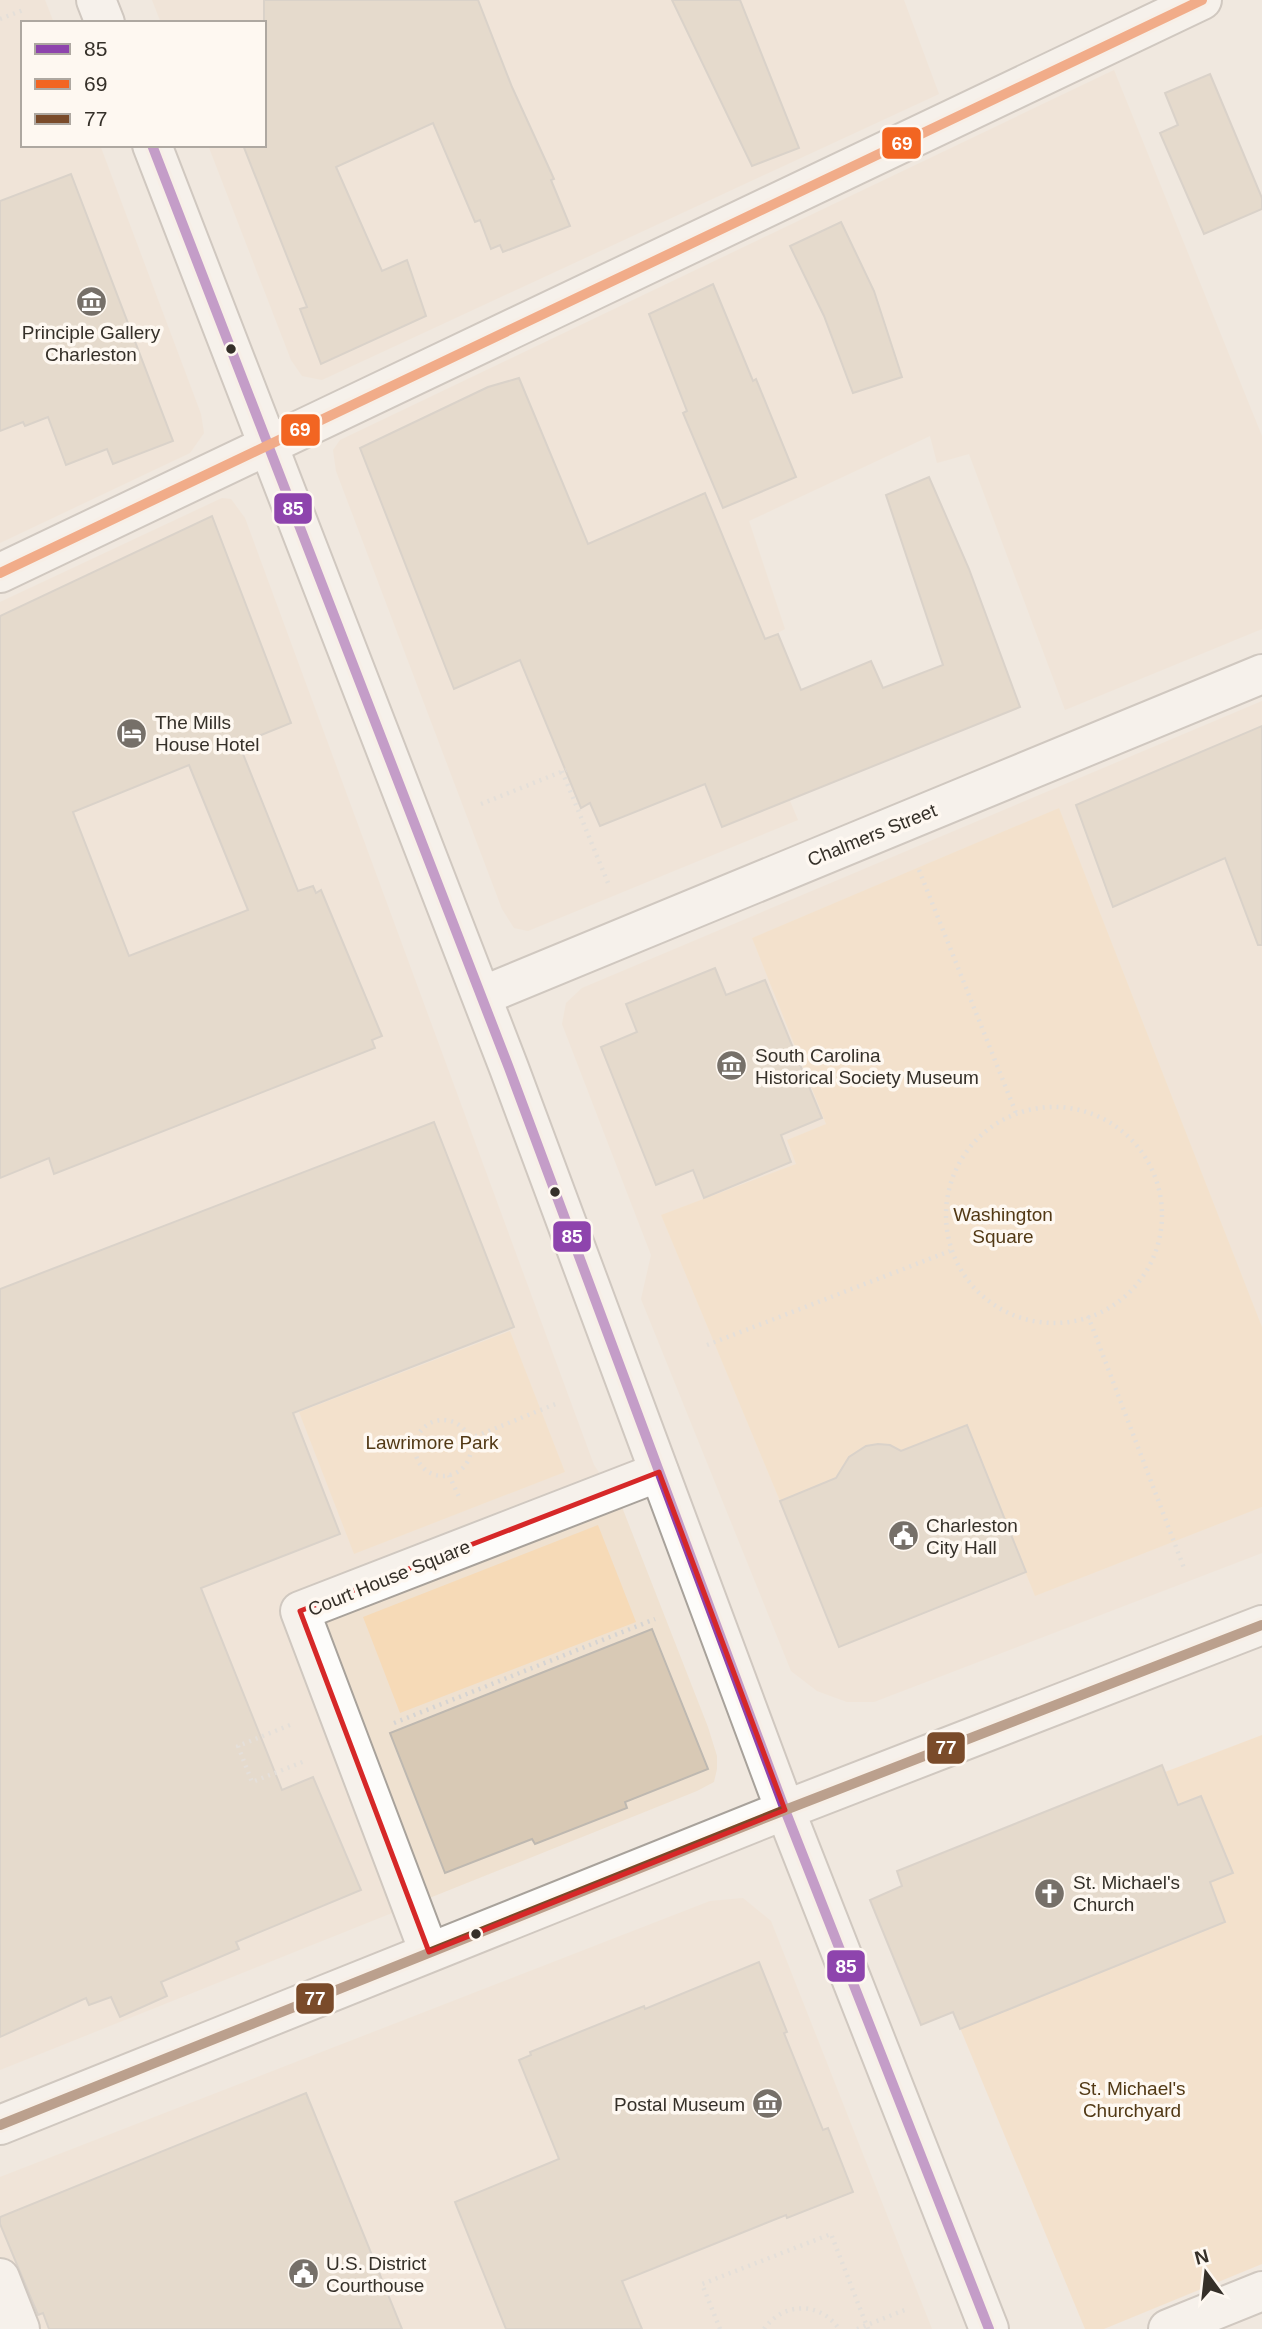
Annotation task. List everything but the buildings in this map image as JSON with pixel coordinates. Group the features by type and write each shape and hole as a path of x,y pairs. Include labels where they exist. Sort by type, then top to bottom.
{"street":[{"path":"96,0 104,21"},
{"path":"0,573 1202,0"},
{"path":"153,147 482,996 785,1810 989,2329"},
{"name":"Chalmers Street","path":"482,996 1262,674"},
{"name":"Court House Square","path":"429,1952 300,1611 659,1472"},
{"path":"0,2125 785,1810 1262,1625"},
{"path":"0,2278 20,2329"},
{"path":"1168,2329 1262,2291"}],"path":[{"path":"0,19 26,9"},
{"path":"481,804 564,771 608,883"},
{"path":"917,865 1016,1113"},
{"path":"1052,1106 1076,1109 1087,1111 1120,1128 1145,1155 1160,1188 1163,1224 1153,1259 1133,1289 1105,1310 1072,1322 1037,1322 1003,1311 975,1290 950,1251 945,1227 948,1192 960,1160 984,1132 1016,1113 1052,1106"},
{"path":"707,1345 950,1251"},
{"path":"1088,1316 1184,1567"},
{"path":"469,1439 558,1403"},
{"path":"439,1420 457,1424 465,1430 469,1439 469,1457 458,1472 450,1475 432,1474 419,1462 416,1454 415,1445 423,1429 439,1420"},
{"path":"384,1728 655,1619"},
{"path":"300,1721 238,1746 252,1782 314,1758"},
{"path":"720,2329 702,2284 831,2234 867,2327"},
{"path":"764,2329 770,2320 796,2307 824,2313 839,2329"},
{"path":"857,2329 907,2309"}],"highlighted area":[{"path":"659,1472 785,1810 429,1952 300,1611"}],"shaded area":[{"path":"0,0 45,0 53,21 21,21 21,147 101,147 201,414 204,433 190,453 0,543"},
{"path":"152,0 904,0 939,94 322,380 302,376 291,360 209,147 266,147 266,21 160,21"},
{"path":"1114,70 1262,436 1262,629 1065,710 969,454 937,463 930,436 749,521 785,629 730,658 798,820 528,931 514,928 502,909 336,471 333,450 340,440"},
{"path":"222,498 231,499 245,518 594,1465 622,1507 708,1727 717,1756 717,1769 714,1782 697,1791 0,2070 0,602"},
{"path":"1262,701 1262,1553 874,1702 847,1702 817,1691 791,1671 641,1299 651,1255 562,1024 566,1003 582,988"},
{"path":"743,1898 771,1921 932,2329 0,2329 0,2177 710,1901"}],"green space":[{"name":"Washington Square","path":"1059,808 1262,1327 1262,1507 1035,1596 966,1425 901,1451 880,1444 864,1447 851,1458 840,1476 780,1501 661,1215 796,1164 787,1140 826,1124 752,938"},
{"name":"Lawrimore Park","path":"510,1331 565,1472 354,1554 299,1412"},
{"path":"598,1525 636,1622 400,1713 363,1617"},
{"name":"St. Michael's Churchyard","path":"1262,1735 1262,2264 1104,2329 1085,2329 960,2028 1209,1882 1232,1872 1201,1796 1179,1805 1165,1772"}],"transit line":[{"name":"69","path":"0,573 1202,0"},
{"name":"85","path":"153,147 509,1068 785,1810 989,2329"},
{"name":"77","path":"0,2125 785,1810 1262,1625"}],"place":[{"name":"Principle Gallery Charleston","path":"91,301"},
{"name":"The Mills House Hotel","path":"132,733"},
{"name":"South Carolina Historical Society Museum","path":"732,1066"},
{"name":"Charleston City Hall","path":"903,1536"},
{"name":"St. Michael's Church","path":"1050,1893"},
{"name":"Postal Museum","path":"768,2104"},
{"name":"U.S. District Courthouse","path":"303,2274"}]}
